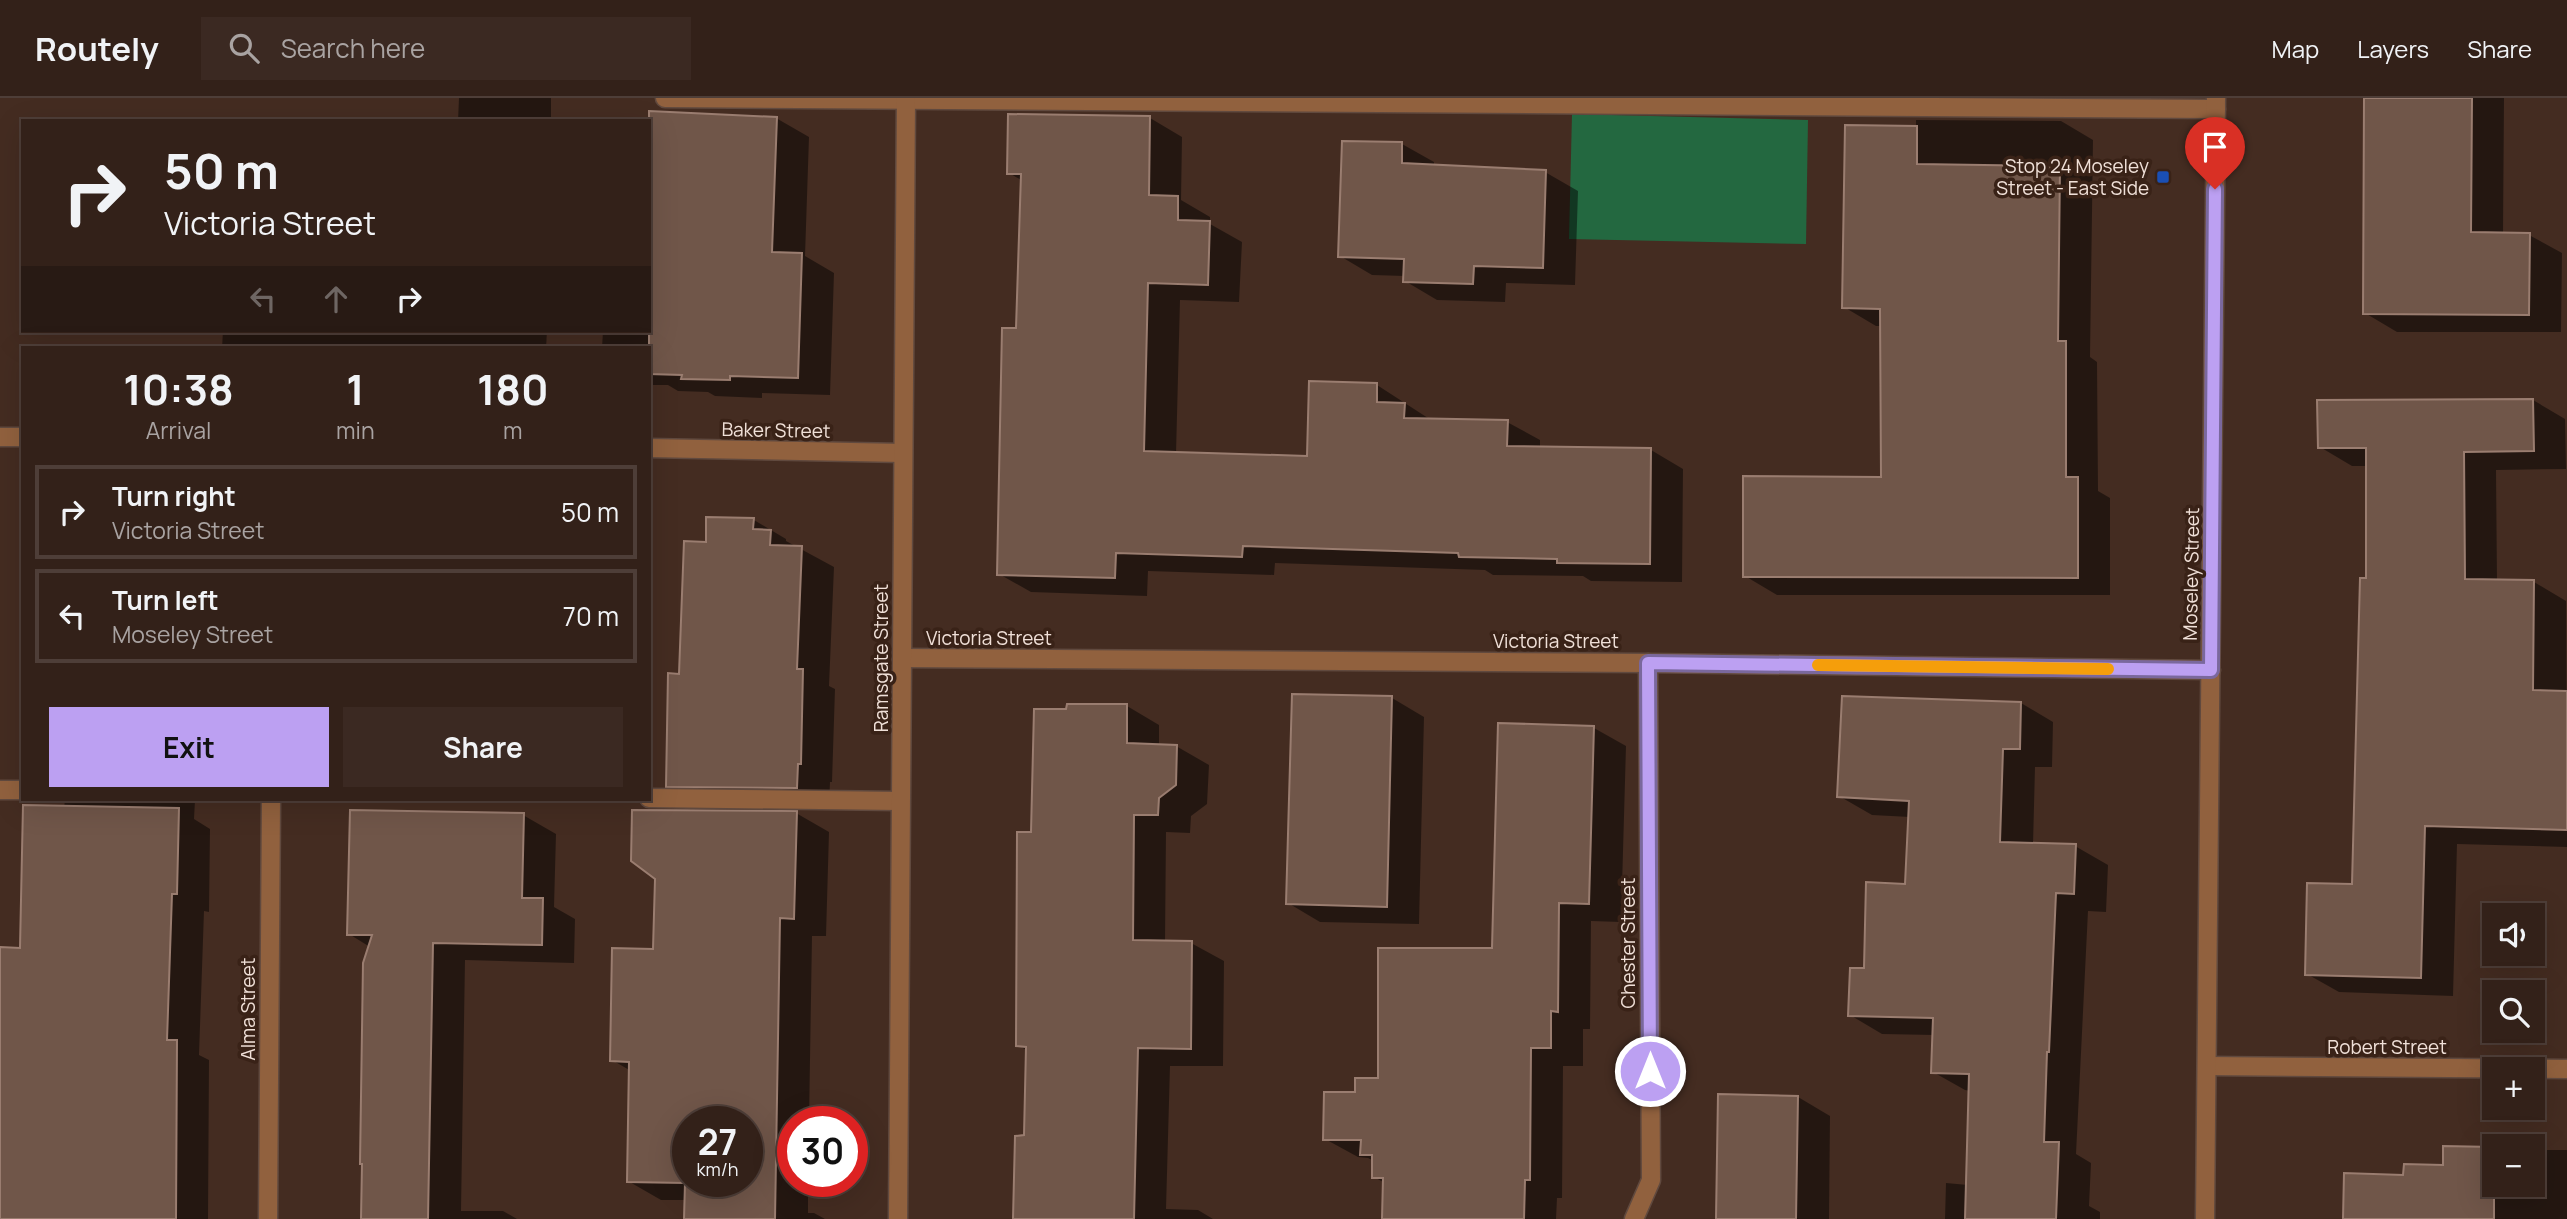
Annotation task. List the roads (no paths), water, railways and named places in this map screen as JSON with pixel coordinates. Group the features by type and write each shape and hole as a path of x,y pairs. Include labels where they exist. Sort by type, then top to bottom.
{"street":[{"path":"665,98 2216,103"},
{"name":"Ramsgate Street","path":"898,1219 906,99"},
{"name":"Moseley Street","path":"2205,1219 2216,103"},
{"path":"0,437 21,437"},
{"name":"Baker Street","path":"651,448 903,453"},
{"name":"Victoria Street","path":"902,658 2211,670"},
{"name":"Chester Street","path":"1634,1219 1651,1180 1648,663"},
{"path":"0,790 21,790"},
{"path":"651,798 900,801"},
{"name":"Alma Street","path":"268,1219 271,801"},
{"name":"Robert Street","path":"2207,1066 2567,1069"}],"place":[{"name":"Stop 24 Moseley Street - East Side","path":"2163,177"}]}
